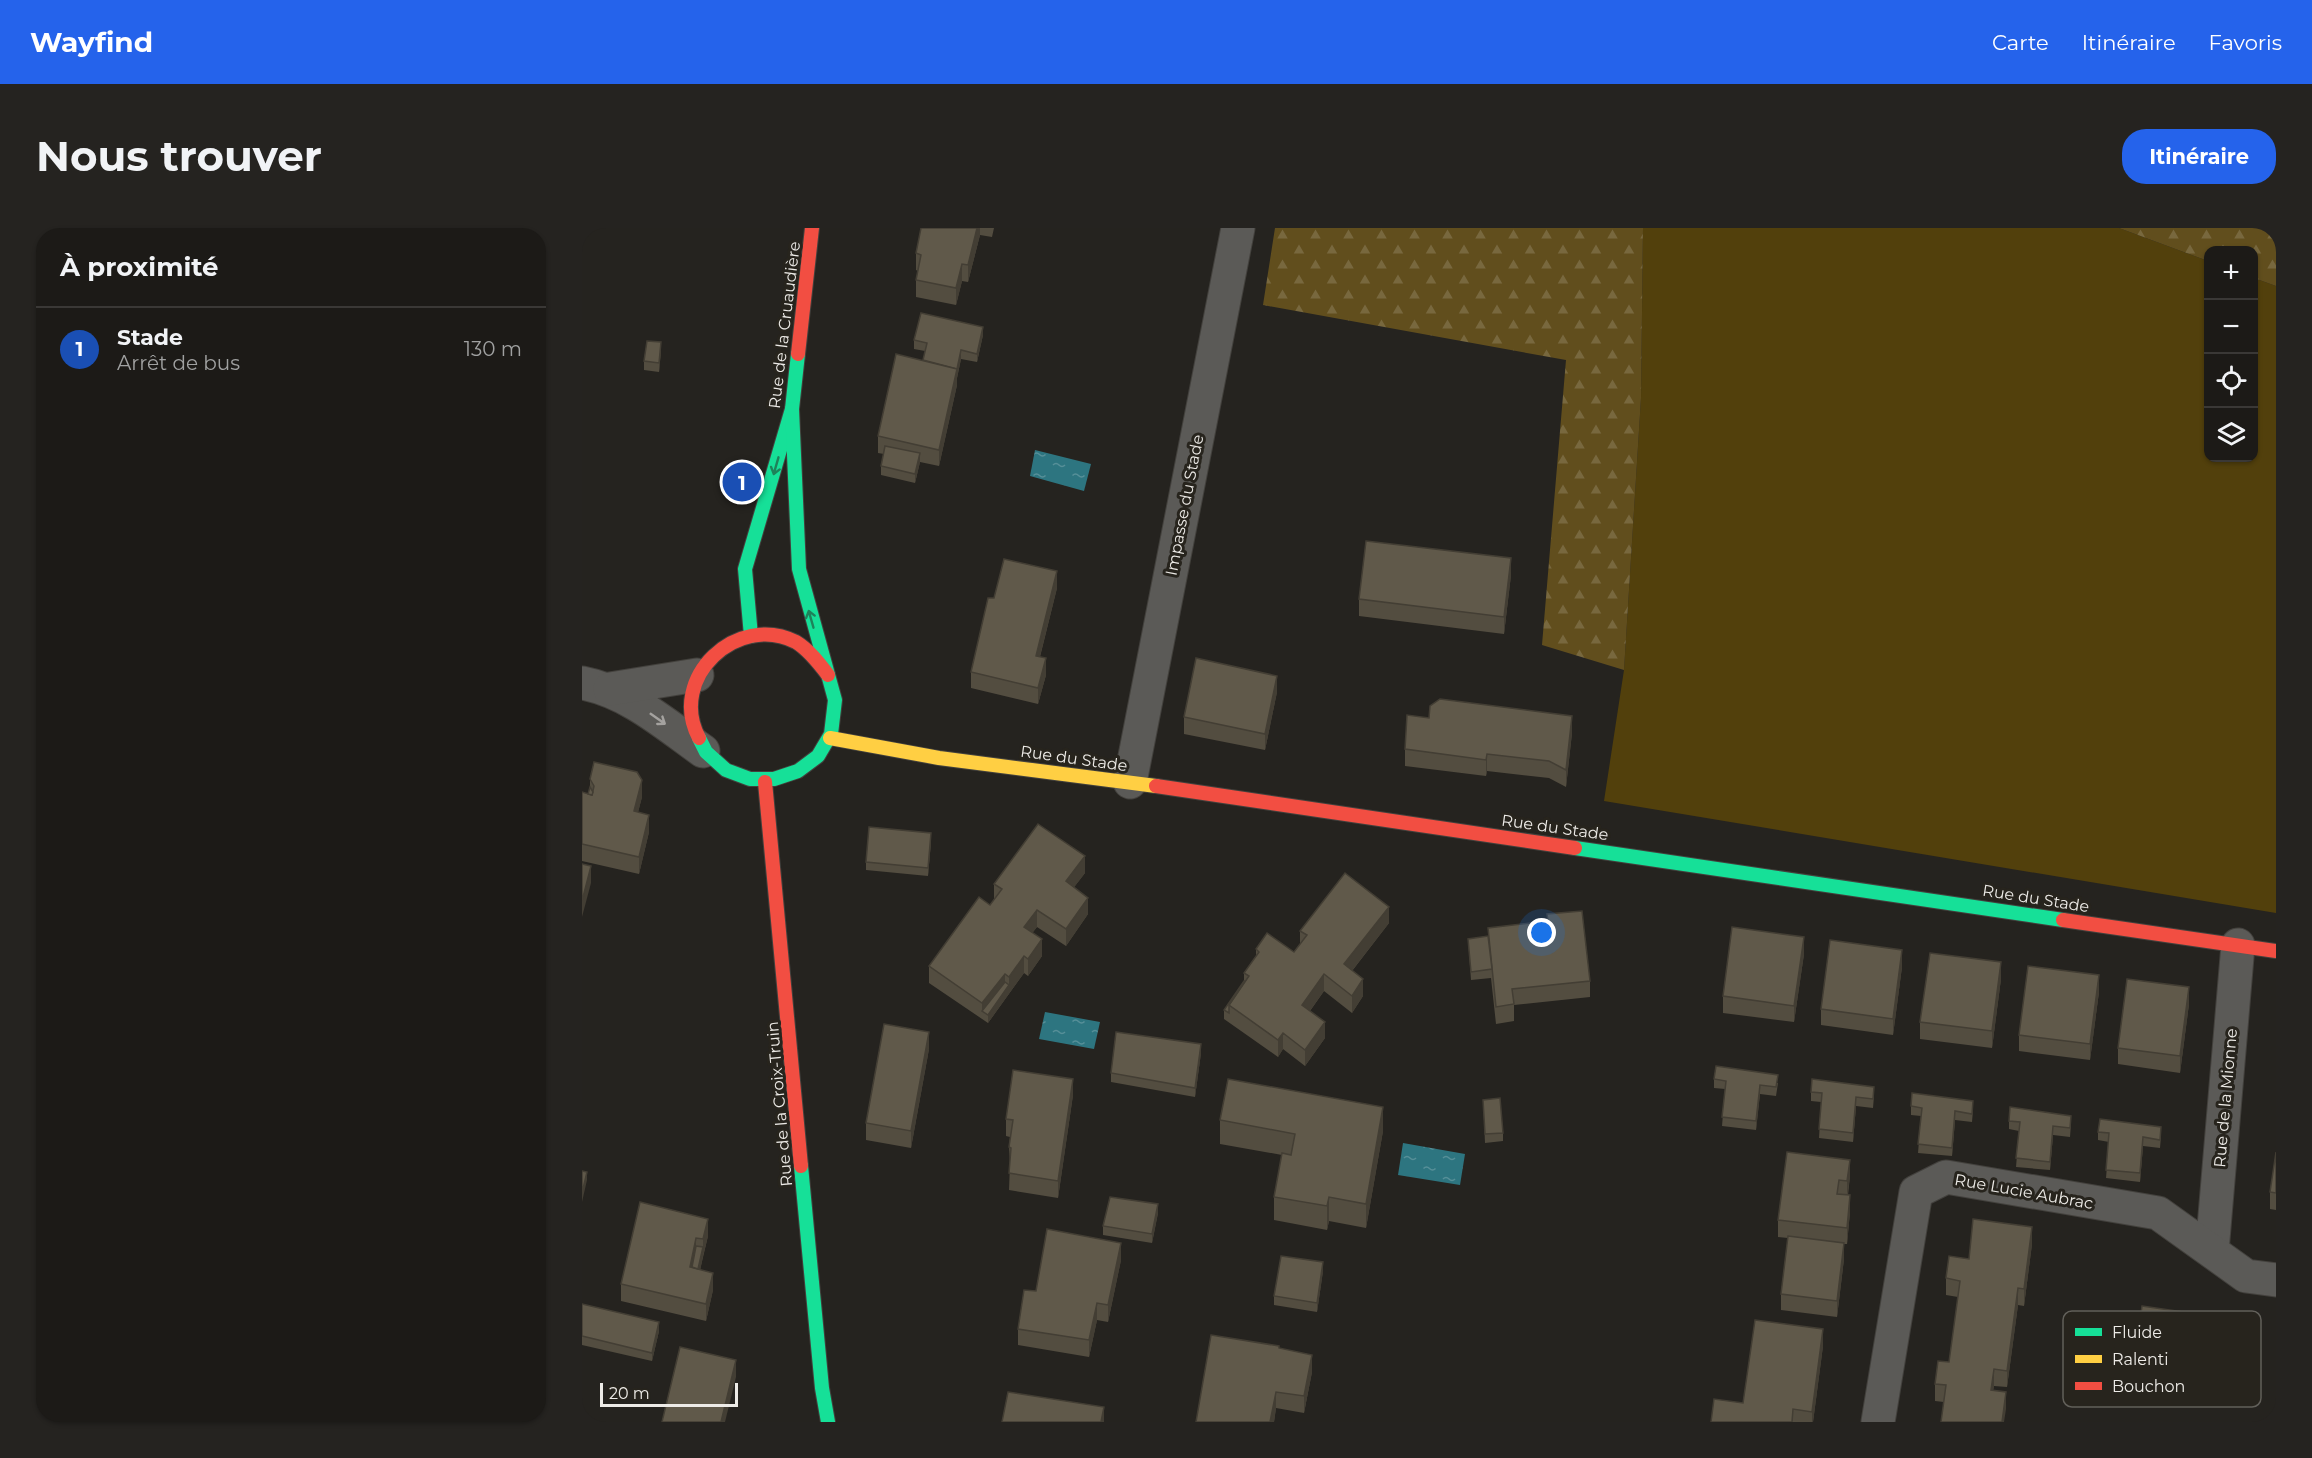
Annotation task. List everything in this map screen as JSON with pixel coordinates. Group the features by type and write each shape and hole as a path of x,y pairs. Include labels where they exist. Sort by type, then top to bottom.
{"main road":[{"name":"Rue de la Cruaudière","path":"751,636 745,569 792,409 812,228"},
{"path":"792,409 799,567 835,700 836,713 830,738 812,762 790,776 765,782 744,779 721,769 704,751 691,725 690,699 697,675 707,660 727,644 751,636 768,635 793,641 813,655 828,675"},
{"name":"Rue du Stade","path":"830,738 939,758 1130,782 2276,951"},
{"name":"Rue de la Croix-Truin","path":"765,782 828,1422"}],"street":[{"name":"Impasse du Stade","path":"1130,782 1238,228"},
{"path":"596,686 697,675"},
{"path":"596,686 644,709 704,751"},
{"name":"Rue de la Mionne","path":"2212,1251 2238,945"},
{"name":"Rue Lucie Aubrac","path":"1878,1422 1916,1192 1946,1177 2158,1213 2246,1276 2276,1280"}],"shaded area":[{"path":"1643,228 2119,228 2204,260 2204,462 2258,462 2258,279 2276,286 2276,913 1604,801 1624,670 1641,398"}],"green space":[{"path":"1275,228 1643,228 1641,398 1624,670 1542,645 1566,360 1263,305"},
{"path":"2119,228 2276,228 2276,286 2258,279 2258,246 2204,246 2204,260"}],"water":[{"path":"1035,450 1091,464 1084,491 1030,476"},
{"path":"1045,1012 1100,1022 1094,1049 1039,1039"},
{"path":"1403,1143 1465,1154 1460,1185 1398,1175"}],"building":[{"path":"921,228 977,228 968,265 962,264 956,288 916,280 921,255 916,253"},
{"path":"921,313 983,327 977,354 961,350 957,369 923,360 927,343 914,340"},
{"path":"647,341 661,342 659,363 644,361"},
{"path":"896,354 957,369 939,450 878,436"},
{"path":"885,446 920,453 915,474 881,466"},
{"path":"1366,541 1511,558 1504,617 1359,599"},
{"path":"1004,559 1057,571 1036,656 1046,658 1038,688 971,672 988,598 994,598"},
{"path":"1196,658 1277,676 1265,734 1184,717"},
{"path":"1440,699 1572,716 1566,770 1549,761 1487,754 1486,760 1405,749 1407,715 1429,718 1430,706"},
{"path":"594,762 637,772 642,780 634,811 649,815 639,857 582,844 582,792 592,795 594,786 590,779"},
{"path":"1038,824 1085,856 1066,881 1088,898 1066,929 1037,910 1024,927 1042,939 1028,959 1024,956 1009,977 1005,974 982,1003 929,966 979,897 990,905 1002,889 994,884"},
{"path":"869,827 931,833 928,868 866,862"},
{"path":"582,864 591,866 582,901"},
{"path":"1345,873 1389,907 1344,964 1363,979 1352,996 1324,974 1302,1005 1325,1022 1305,1050 1283,1033 1278,1040 1229,1005 1249,976 1244,973 1259,952 1256,949 1267,933 1294,952 1307,935 1300,931"},
{"path":"1582,911 1590,981 1512,989 1514,1004 1496,1007 1488,928 1548,921 1547,914"},
{"path":"1732,927 1804,937 1794,1006 1723,996"},
{"path":"1488,936 1492,969 1471,972 1468,939"},
{"path":"1830,940 1902,950 1893,1019 1821,1009"},
{"path":"1930,953 2001,962 1992,1031 1920,1022"},
{"path":"2028,966 2099,975 2090,1044 2019,1035"},
{"path":"2127,979 2189,987 2180,1056 2118,1048"},
{"path":"1244,981 1229,1005 1229,1013 1224,1010"},
{"path":"1005,982 1009,985 988,1015 982,1011"},
{"path":"884,1024 929,1032 911,1131 866,1123"},
{"path":"1116,1032 1201,1044 1195,1088 1111,1073"},
{"path":"1716,1066 1778,1075 1776,1087 1760,1085 1756,1121 1722,1117 1726,1081 1714,1079"},
{"path":"1013,1070 1073,1079 1058,1181 1009,1173 1011,1148 1009,1147 1013,1120 1006,1119"},
{"path":"1228,1079 1383,1107 1366,1204 1329,1197 1327,1206 1274,1197 1282,1153 1291,1155 1295,1134 1220,1120"},
{"path":"1812,1079 1874,1087 1873,1099 1856,1097 1853,1133 1819,1129 1822,1093 1811,1092"},
{"path":"1912,1093 1973,1101 1972,1114 1955,1111 1952,1148 1918,1144 1922,1108 1911,1106"},
{"path":"1500,1098 1503,1133 1485,1134 1483,1100"},
{"path":"2010,1107 2071,1116 2070,1128 2053,1126 2050,1162 2016,1158 2020,1122 2009,1121"},
{"path":"2100,1119 2161,1127 2160,1140 2143,1137 2140,1173 2106,1170 2109,1133 2098,1132"},
{"path":"1787,1152 1850,1160 1847,1181 1839,1180 1837,1194 1850,1195 1847,1228 1778,1220"},
{"path":"2276,1152 2276,1193 2270,1192"},
{"path":"582,1171 587,1172 582,1193"},
{"path":"1110,1197 1158,1204 1152,1234 1103,1226"},
{"path":"640,1202 708,1219 703,1239 696,1238 690,1267 713,1273 706,1304 621,1284"},
{"path":"1973,1219 2032,1227 2024,1289 2018,1288 2007,1371 1994,1369 1991,1390 2006,1392 2002,1422 1941,1422 1946,1385 1935,1384 1938,1361 1949,1362 1960,1281 1946,1278 1949,1256 1969,1259"},
{"path":"1047,1229 1121,1243 1108,1305 1097,1303 1089,1340 1018,1329 1024,1290 1036,1291"},
{"path":"1788,1236 1844,1243 1837,1301 1781,1294"},
{"path":"696,1246 703,1247 698,1269 692,1267"},
{"path":"1281,1256 1323,1262 1317,1303 1274,1296"},
{"path":"582,1304 659,1322 652,1353 582,1336"},
{"path":"2142,1306 2176,1311 2141,1311"},
{"path":"1755,1320 1823,1329 1812,1412 1793,1409 1792,1422 1711,1422 1714,1399 1743,1403"},
{"path":"1211,1335 1279,1346 1279,1348 1312,1355 1304,1396 1276,1392 1270,1422 1196,1422"},
{"path":"680,1347 736,1360 721,1422 662,1422"},
{"path":"1008,1392 1104,1407 1101,1422 1002,1422"}],"traffic: fast":[{"path":"751,636 745,569 792,409 798,354"},
{"path":"699,738 706,752 726,770 750,779 774,779 798,771 818,756 831,734 835,700 799,569 792,409"},
{"path":"1575,848 2063,920"},
{"path":"801,1166 822,1388 828,1422"}],"traffic: slow":[{"path":"830,738 939,758 1156,786"}],"traffic: jam":[{"path":"798,354 812,228"},
{"path":"699,738 692,715 692,693 700,673 713,656 731,643 751,636 774,635 796,642 817,661 828,675"},
{"path":"765,782 801,1166"},
{"path":"1156,786 1575,848"},
{"path":"2063,920 2276,951"}],"place":[{"name":"Stade","path":"742,482"}]}
